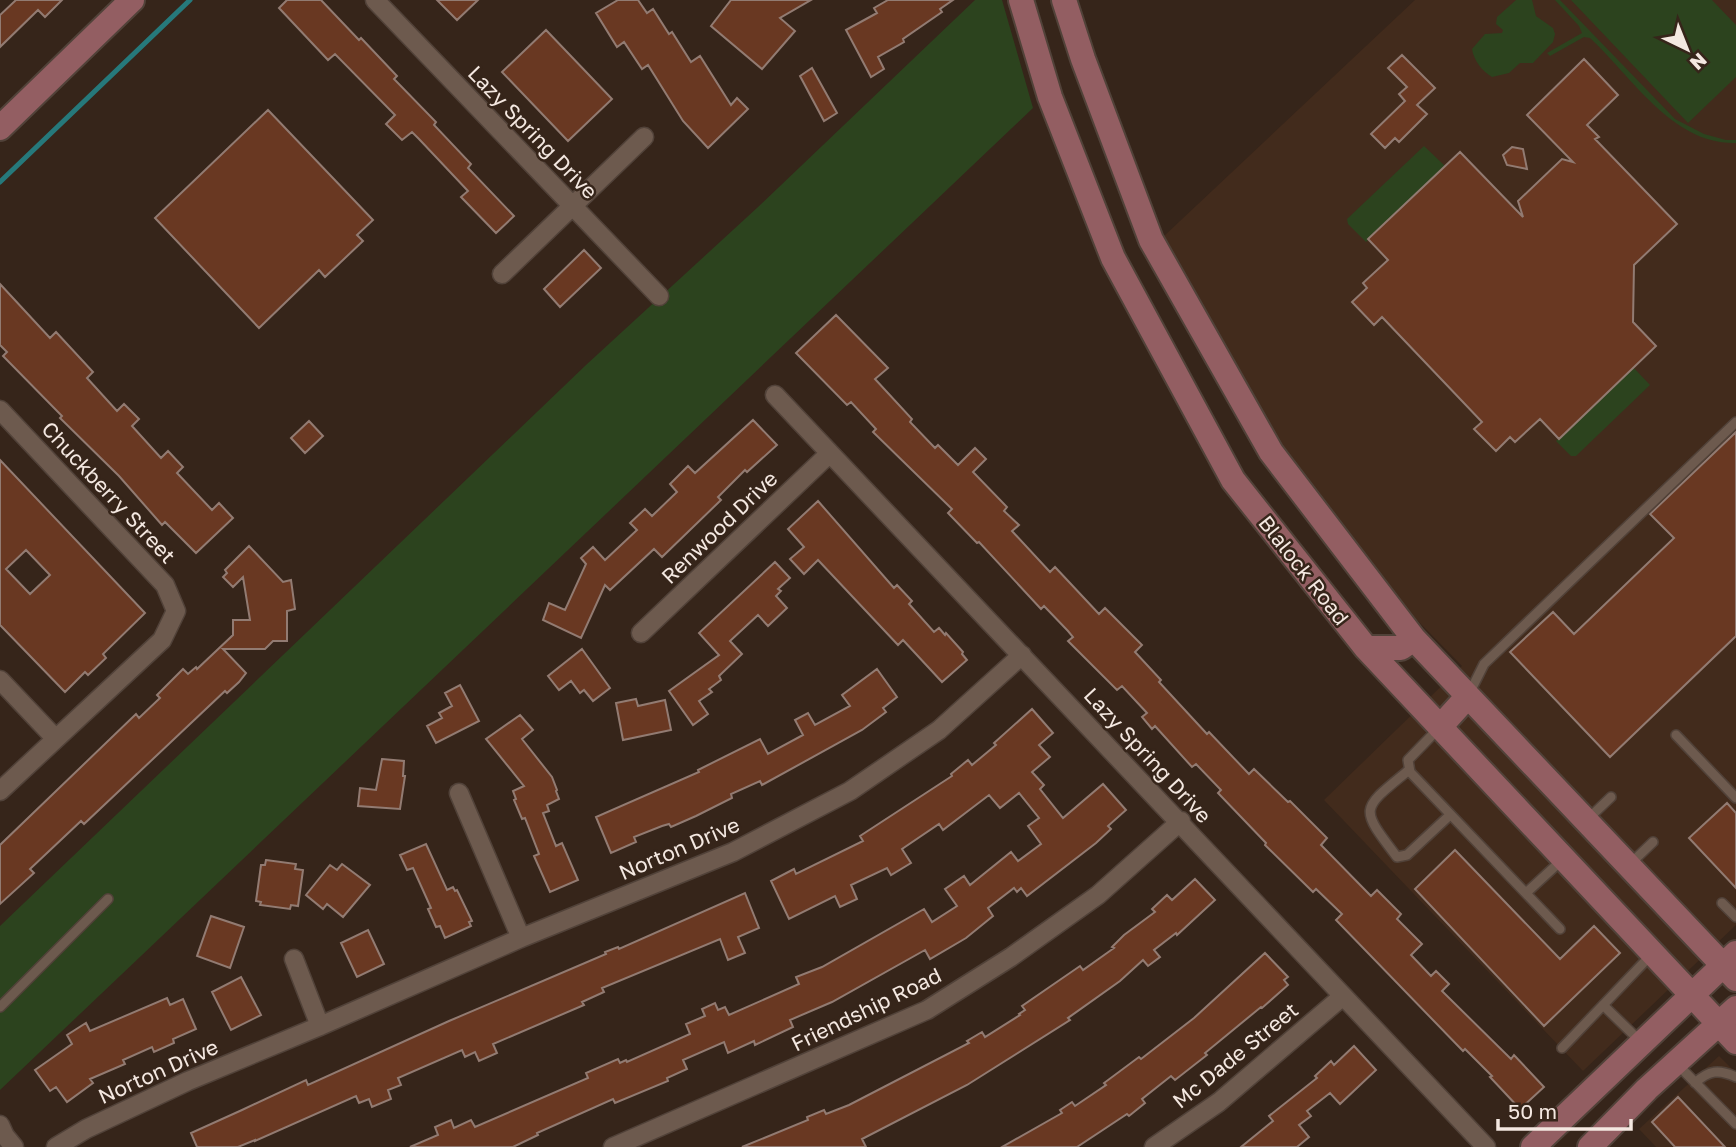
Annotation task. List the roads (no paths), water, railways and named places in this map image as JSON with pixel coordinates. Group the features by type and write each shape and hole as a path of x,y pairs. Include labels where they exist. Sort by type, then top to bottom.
{"main road":[{"path":"0,128 132,0"},
{"name":"Blalock Road","path":"1021,0 1050,97 1113,258 1233,480 1366,648 1692,996 1727,1016 1736,1042"},
{"path":"1065,0 1083,59 1151,240 1271,452 1414,639 1628,866 1732,966 1692,996 1533,1147"},
{"path":"1366,648 1401,648 1414,639"},
{"path":"1440,727 1468,696"},
{"path":"1590,1147 1675,1062 1727,1016"}],"street":[{"name":"Lazy Spring Drive","path":"375,0 659,296"},
{"path":"502,274 644,137"},
{"name":"Lazy Spring Drive","path":"775,395 1181,821 1486,1147"},
{"name":"Chuckberry Street","path":"0,410 165,585 176,611 162,640 55,738"},
{"name":"Renwood Drive","path":"641,633 830,454"},
{"name":"Norton Drive","path":"56,1147 86,1129 188,1081 521,938 733,852 850,791 939,730 1023,655"},
{"path":"0,680 55,738 0,791"},
{"path":"459,793 521,938"},
{"name":"Friendship Road","path":"613,1147 927,1010 1011,957 1098,895 1181,821"},
{"path":"294,959 320,1026"},
{"name":"Mc Dade Street","path":"1154,1147 1219,1102 1343,996"},
{"path":"0,1125 14,1147"}],"lane":[{"path":"1468,696 1484,664 1736,422"},
{"path":"1440,727 1408,760 1409,770 1560,929"},
{"path":"1676,735 1736,798"},
{"path":"1409,770 1379,794 1370,813 1372,824 1397,857 1407,855 1450,815"},
{"path":"1586,821 1611,797"},
{"path":"1628,866 1653,842"},
{"path":"1526,893 1563,859"},
{"path":"0,1007 108,899"},
{"path":"1722,903 1736,917"},
{"path":"1562,1048 1652,954"},
{"path":"1603,1005 1643,1043"},
{"path":"1675,1062 1736,1124"},
{"path":"1695,1083 1714,1071 1723,1071 1736,1077"}],"waterway":[{"path":"0,182 190,0"}]}
